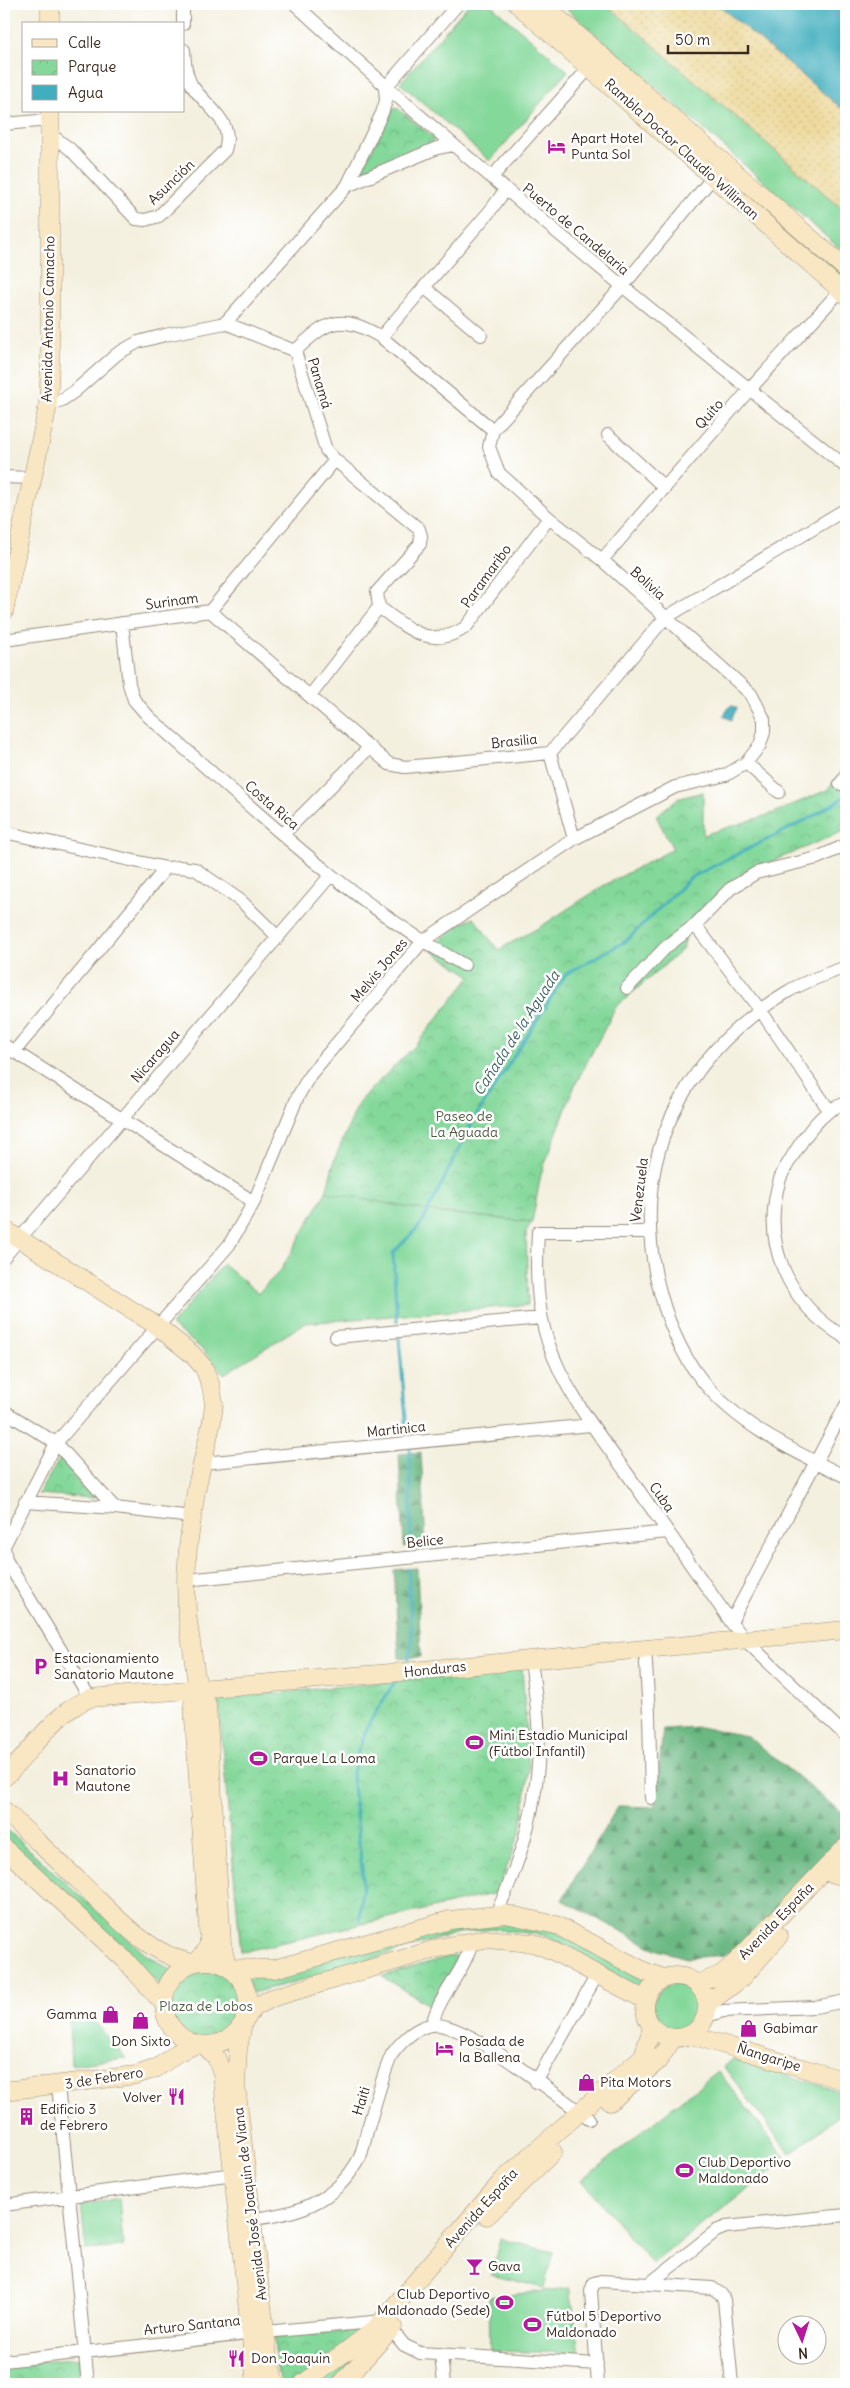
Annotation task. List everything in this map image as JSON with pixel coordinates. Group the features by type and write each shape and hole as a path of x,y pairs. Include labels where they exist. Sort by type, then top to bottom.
{"main road":[{"path":"50,4 50,22"},
{"name":"Rambla Doctor Claudio Williman","path":"517,4 844,292"},
{"name":"Rambla Doctor Claudio Williman","path":"542,4 846,269"},
{"name":"Avenida Antonio Camacho","path":"4,612 48,405 50,365 50,122"},
{"path":"4,1229 157,1326 193,1355 204,1368 211,1386 214,1404 192,1517 186,1580 187,1614 198,1691 193,1704 222,1944 229,1967 245,1986 248,1997 243,2022"},
{"name":"Honduras","path":"4,1778 32,1749 38,1738 69,1708 90,1698 198,1691 846,1630"},
{"name":"Honduras","path":"4,1766 28,1743 38,1738"},
{"path":"4,1810 128,1927 175,1960 210,1961 229,1967 274,1969 450,1920 506,1914 556,1925 646,1972 664,1978 682,1976 697,1984 703,1991 707,2010 702,2026 691,2035 673,2039 658,2034 646,2019 645,2000 652,1986 664,1978"},
{"path":"209,1832 208,1949 195,1962 182,1968 171,1978 164,1992 163,2003 165,2016 172,2028 180,2036 200,2044 224,2041 236,2032 255,2007 272,1998 472,1940 497,1939 533,1944 645,2000"},
{"name":"Avenida España","path":"707,2010 742,1978 838,1872 846,1847"},
{"path":"4,1848 126,1960 163,2003"},
{"name":"Avenida España","path":"697,1984 720,1975 733,1965 838,1872"},
{"name":"Avenida José Joaquín de Viana","path":"243,2022 238,2050 236,2085 245,2220 258,2333 256,2384"},
{"name":"Avenida España","path":"341,2384 387,2325 492,2210 644,2056 652,2028"},
{"name":"Ñangaripe","path":"691,2035 846,2081"},
{"name":"Avenida España","path":"584,2116 658,2061 673,2039"},
{"name":"Avenida José Joaquín de Viana","path":"200,2044 216,2056 222,2073 234,2174 245,2220"},
{"name":"3 de Febrero","path":"4,2091 146,2073 162,2065 177,2052 200,2044"},
{"name":"Avenida España","path":"303,2384 387,2325"},
{"name":"Avenida José Joaquín de Viana","path":"258,2333 268,2356 275,2384"}],"street":[{"path":"183,22 184,4"},
{"name":"Puerto de Candelaria","path":"295,4 385,88 622,287 846,467"},
{"path":"48,405 62,400 75,391 117,354 138,342 225,324 347,186 382,113 386,101 385,88 458,4"},
{"name":"Asunción","path":"50,122 70,149 136,219 145,220 159,216 225,150 228,141 225,123 190,82 186,72 185,61"},
{"path":"492,177 590,67"},
{"path":"4,124 50,122"},
{"path":"347,186 437,148 453,145"},
{"path":"295,351 316,331 346,322 361,326 381,337 493,430 622,287 724,163"},
{"path":"381,337 490,211 506,189"},
{"path":"424,287 481,335"},
{"name":"Quito","path":"602,560 750,389 844,292"},
{"name":"Panamá","path":"225,324 295,351 326,450 335,460 419,529 421,536 420,544 377,592 379,607"},
{"name":"Bolivia","path":"493,430 489,447 499,473 548,518 602,560 751,694 760,708 764,719 760,745 746,763"},
{"path":"608,434 665,488"},
{"name":"Surinam","path":"4,640 210,611 335,460"},
{"path":"4,477 32,478"},
{"name":"Brasilia","path":"210,611 389,764 405,767 550,753 665,618 846,509"},
{"name":"Paramaribo","path":"379,607 406,627 430,638 443,638 456,634 474,619 514,561 548,518"},
{"path":"310,696 379,607"},
{"name":"Costa Rica","path":"122,623 129,684 134,700 149,716 330,876 422,942 464,965"},
{"path":"283,834 370,747"},
{"path":"550,753 574,839"},
{"path":"746,763 778,792"},
{"name":"Melvis Jones","path":"90,1698 6,1560 4,1546 56,1443 229,1245 254,1202 298,1096 310,1075 422,942 574,839 674,787 726,775 746,763"},
{"path":"4,832 166,868 195,869 241,901 278,937"},
{"path":"627,988 666,947 695,925 730,889 756,874 817,858 846,845"},
{"path":"166,868 9,1049 254,1202"},
{"name":"Nicaragua","path":"4,1257 330,876"},
{"path":"695,925 761,1011 829,1110"},
{"name":"Venezuela","path":"846,967 787,991 722,1042 698,1070 672,1112 653,1180 649,1232 661,1295 670,1322 700,1378 729,1410 767,1436 846,1477"},
{"path":"846,1104 829,1110 800,1144 780,1178 773,1214 774,1241 783,1269 794,1291 815,1315 846,1338"},
{"name":"Cuba","path":"649,1232 538,1232 536,1270 541,1318 548,1342 561,1373 591,1425 731,1622 745,1640 846,1736"},
{"path":"336,1337 541,1318"},
{"path":"731,1622 846,1405"},
{"path":"4,1411 56,1443 115,1508"},
{"name":"Martinica","path":"203,1463 591,1425"},
{"path":"25,1502 115,1508 192,1517"},
{"name":"Belice","path":"186,1580 668,1532"},
{"path":"645,1648 651,1798"},
{"path":"496,1914 513,1878 523,1850 538,1765 536,1701 531,1659"},
{"path":"472,1940 469,1953 435,2008 432,2025 444,2026 472,2036 584,2116"},
{"path":"536,2082 597,1975"},
{"path":"707,2010 816,2007 846,2001"},
{"name":"Haiti","path":"245,2220 275,2217 308,2208 330,2194 345,2179 360,2156 392,2054 402,2042 418,2030 432,2025"},
{"path":"58,2085 88,2384"},
{"path":"4,2205 234,2174"},
{"path":"649,2284 716,2231 726,2227 846,2214"},
{"path":"598,2384 591,2291 594,2283 601,2281 712,2288 721,2294 724,2300 732,2384"},
{"path":"387,2325 396,2337 412,2350 441,2354 596,2364"},
{"name":"Arturo Santana","path":"4,2361 258,2333 387,2325"},
{"path":"441,2354 444,2384"}],"green space":[{"path":"469,4 490,4 568,71 490,161 400,83"},
{"path":"561,4 606,4 846,212 846,254"},
{"path":"397,108 434,138 433,142 363,173 361,171 393,109"},
{"path":"729,178 846,274 846,285 729,180"},
{"name":"Paseo de La Aguada","path":"846,766 846,830 743,874 690,921 683,949 616,1007 575,1085 541,1174 532,1222 426,1211 326,1192 335,1158 360,1100 416,1045 471,976 429,949 458,925 474,918 498,950 540,927 603,886 673,849 656,816 677,799 703,792 703,835 771,814 827,790"},
{"path":"326,1192 441,1213 532,1222 526,1231 528,1305 305,1323 224,1374 202,1349 171,1325 223,1264 258,1293 281,1270"},
{"path":"421,1452 426,1547 404,1547 399,1454"},
{"path":"60,1459 94,1497 94,1498 38,1494"},
{"path":"417,1568 421,1657 399,1658 394,1570"},
{"name":"Parque La Loma","path":"522,1668 529,1767 521,1831 497,1893 241,1952 218,1699"},
{"path":"699,1727 747,1736 846,1816 846,1831 752,1937 725,1955 687,1958 655,1949 562,1900 618,1806 655,1807 663,1729"},
{"path":"4,1827 145,1954 173,1971 162,1987 4,1836"},
{"path":"493,1920 544,1926 648,1982 642,1990 543,1935 494,1929 457,1933 313,1977 252,1993 244,1976 457,1924"},
{"path":"454,1955 458,1958 432,2007 382,1976"},
{"name":"Plaza de Lobos","path":"206,1971 219,1974 231,1981 238,1993 241,2006 238,2019 231,2031 219,2038 206,2041 193,2038 181,2031 174,2019 171,2006 174,1993 181,1981 193,1974"},
{"path":"676,1984 689,1988 695,1994 699,2007 695,2020 689,2026 676,2030 663,2026 657,2020 653,2007 657,1994 663,1988"},
{"path":"92,2018 126,2058 71,2065 69,2020"},
{"path":"733,2059 846,2093 846,2111 790,2154 724,2067"},
{"name":"Club Deportivo Maldonado","path":"718,2071 786,2159 652,2264 582,2180"},
{"path":"119,2198 123,2247 86,2250 81,2205"},
{"path":"500,2239 553,2252 544,2288 491,2275"},
{"name":"Fútbol 5 Deportivo Maldonado","path":"570,2288 580,2353 490,2351 489,2297"},
{"path":"359,2329 360,2333 294,2384 282,2384 276,2366 274,2338"},
{"path":"374,2336 335,2384 311,2384"},
{"path":"79,2358 81,2384 4,2384 4,2366"}],"sand":[{"path":"606,4 717,4 846,112 846,212"}],"water":[{"path":"717,4 846,4 846,112"},
{"path":"731,705 737,708 731,720 723,716"}],"waterway":[{"name":"Cañada de la Aguada","path":"397,1321 393,1253 422,1223 473,1121 566,974 626,941 690,878 810,818 846,796"},
{"name":"Cañada de la Aguada","path":"399,1338 407,1431"},
{"name":"Cañada de la Aguada","path":"410,1449 411,1546"},
{"name":"Cañada de la Aguada","path":"408,1569 412,1640 409,1660"},
{"name":"Cañada de la Aguada","path":"360,1920 363,1879 352,1776 359,1748 369,1723 396,1680"}],"place":[{"name":"Apart Hotel Punta Sol","path":"557,146"},
{"name":"Estacionamiento Sanatorio Mautone","path":"40,1666"},
{"name":"Mini Estadio Municipal (Fútbol Infantil)","path":"475,1743"},
{"name":"Parque La Loma","path":"259,1758"},
{"name":"Sanatorio Mautone","path":"61,1778"},
{"name":"Gamma","path":"111,2014"},
{"name":"Don Sixto","path":"141,2021"},
{"name":"Gabimar","path":"749,2028"},
{"name":"Posada de la Ballena","path":"445,2049"},
{"name":"Pita Motors","path":"586,2082"},
{"name":"Volver","path":"176,2097"},
{"name":"Edificio 3 de Febrero","path":"26,2117"},
{"name":"Club Deportivo Maldonado","path":"684,2170"},
{"name":"Gava","path":"474,2266"},
{"name":"Club Deportivo Maldonado (Sede)","path":"504,2302"},
{"name":"Fútbol 5 Deportivo Maldonado","path":"532,2324"},
{"name":"Don Joaquin","path":"237,2358"}]}
